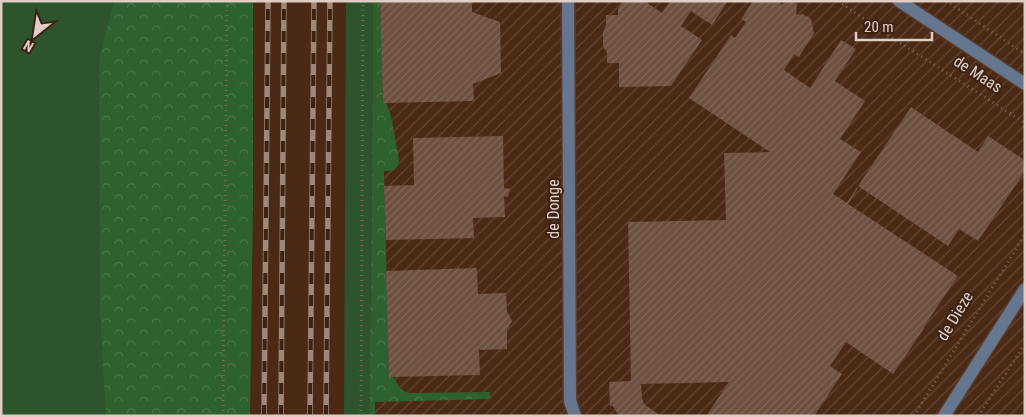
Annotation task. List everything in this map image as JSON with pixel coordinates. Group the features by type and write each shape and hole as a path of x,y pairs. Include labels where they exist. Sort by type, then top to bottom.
{"street":[{"name":"de Donge","path":"568,1 570,401 575,416"},
{"name":"de Maas","path":"899,1 1025,84"},
{"path":"944,416 1025,289"}],"path":[{"path":"223,416 226,1"},
{"path":"361,416 364,1"},
{"name":"de Maas","path":"838,1 1025,123"},
{"path":"946,1 1025,54"},
{"name":"de Dieze","path":"914,416 1025,234"},
{"path":"978,416 1025,344"}],"shaded area":[{"path":"237,1 354,1 353,416 229,416"},
{"path":"354,1 1025,1 1025,416 353,416"}],"green space":[{"path":"1,1 222,1 217,416 1,416"},
{"path":"114,1 253,1 250,416 106,416 100,312 99,60"},
{"path":"346,1 373,1 369,416 344,416"},
{"path":"373,1 380,1 383,103 386,103 391,116 399,160 397,167 393,171 384,171 389,376 393,377 400,388 407,393 490,392 490,399 375,402 375,416 369,416 372,200"}],"building":[{"path":"380,1 472,1 472,12 500,22 501,73 473,84 474,101 383,103"},
{"path":"623,1 644,1 662,13 670,1 728,1 712,25 691,11 681,26 702,40 671,86 619,87 619,63 607,63 607,53 603,46 603,32 606,25 606,15 618,15 618,9"},
{"path":"753,1 780,1 781,5 792,1 797,4 796,15 803,14 811,19 814,33 799,57 794,54 784,70 810,88 841,40 856,49 835,81 865,101 840,139 861,152 833,194 847,203 857,187 848,204 958,276 893,374 846,342 830,366 842,374 814,416 706,416 729,382 641,384 642,399 645,405 661,416 619,416 613,406 610,406 609,382 631,381 628,222 726,220 724,153 770,152 689,98 731,35 735,38 746,22 741,19"},
{"path":"911,107 978,152 988,136 1023,159 1025,171 978,241 959,229 948,246 858,186"},
{"path":"503,136 504,188 510,189 508,197 504,196 505,217 473,218 474,238 386,240 384,186 414,185 413,138"},
{"path":"477,268 478,294 506,293 507,312 512,321 507,330 507,349 479,350 480,375 389,377 386,271"}],"railway":[{"path":"264,416 268,1"},
{"path":"281,416 284,1"},
{"path":"310,416 314,1"},
{"path":"326,416 330,1"}]}
